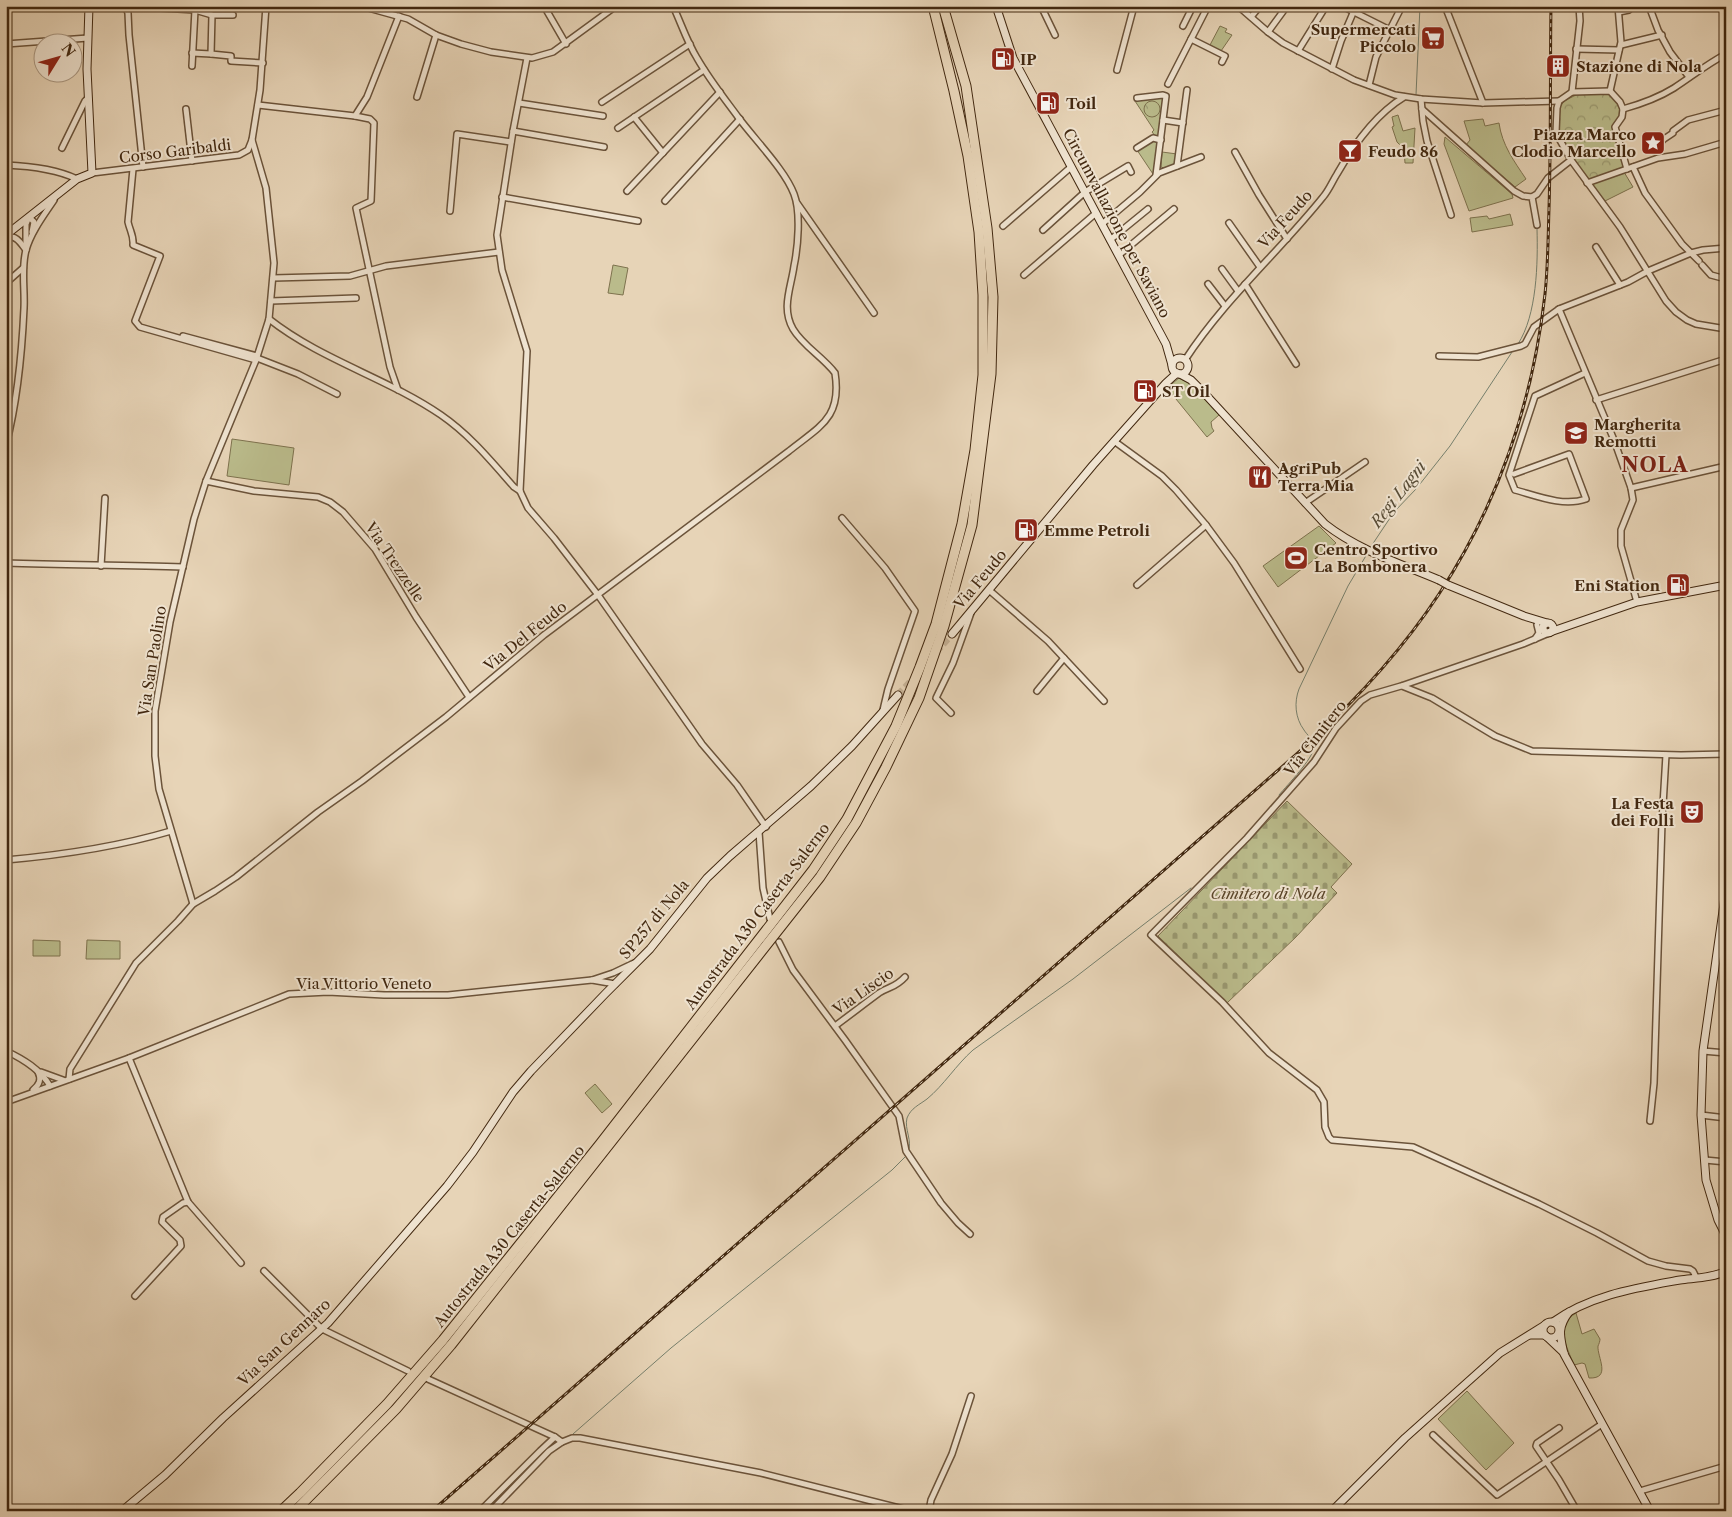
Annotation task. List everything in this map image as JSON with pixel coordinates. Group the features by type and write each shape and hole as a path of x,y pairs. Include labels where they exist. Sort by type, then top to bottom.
{"highway":[{"name":"Autostrada A30 Caserta-Salerno","path":"281,1511 387,1404 437,1347 600,1144 813,870 847,820 896,726 936,624 962,524 975,450 983,375 983,295 979,232 968,156 933,6"},
{"name":"Autostrada A30 Caserta-Salerno","path":"295,1511 396,1409 451,1346 820,877 856,822 886,767 919,698 944,626 972,525 991,374 993,297 987,228 966,86 943,6"}],"main road":[{"path":"6,235 77,179 92,173 88,98 89,6"},
{"name":"Circumvallazione per Saviano","path":"996,6 1013,58 1166,344 1176,370"},
{"name":"Circumvallazione per Saviano","path":"1166,344 1185,362 1206,395"},
{"path":"1176,359 1185,362 1186,371 1176,370 1176,359"},
{"path":"1176,370 1191,380 1206,395 1325,524 1339,534 1373,552 1524,616 1549,623 1568,624 1637,602 1726,585"},
{"name":"Via Feudo","path":"952,634 1176,370"},
{"path":"1524,616 1548,632 1560,630 1577,622"},
{"path":"1548,632 1553,628 1549,623"},
{"name":"SP257 di Nola","path":"452,1180 518,1086 640,960 667,930 707,878 730,856 766,827 852,746 898,695"},
{"path":"1726,890 1722,944 1703,1051 1701,1115 1706,1180 1718,1220 1726,1236"},
{"name":"Via San Gennaro","path":"122,1511 165,1475 223,1418 322,1329 452,1180"},
{"path":"1332,1511 1405,1438 1472,1377 1500,1353 1529,1334 1598,1298 1726,1271"},
{"path":"1529,1334 1542,1334 1548,1337 1556,1336 1568,1312"},
{"path":"1549,1324 1557,1324 1564,1354"},
{"path":"1549,1324 1544,1332 1564,1354 1650,1511"}],"street":[{"path":"143,167 126,6 195,10 212,15 233,16"},
{"path":"252,140 263,63 266,6"},
{"path":"362,6 408,19 436,34 461,44 491,52 530,58 553,52 616,6"},
{"path":"544,6 566,44"},
{"path":"673,6 696,57 704,70 784,176 797,202 874,313"},
{"path":"1040,6 1055,35"},
{"path":"1117,70 1134,6"},
{"path":"1183,26 1193,6"},
{"path":"1168,84 1208,6"},
{"path":"1238,6 1268,32 1298,51 1368,86 1395,95 1421,99 1483,103 1559,101"},
{"path":"1251,17 1260,6"},
{"path":"1268,32 1287,6"},
{"path":"1298,51 1326,6"},
{"path":"1342,6 1390,30"},
{"path":"1332,69 1341,41 1356,6"},
{"path":"1368,86 1376,57 1402,6"},
{"path":"1445,6 1483,103"},
{"path":"1572,92 1580,21 1579,6"},
{"path":"1610,91 1620,48 1618,9 1628,10 1633,6"},
{"path":"1648,6 1670,52 1689,77"},
{"path":"192,66 195,10"},
{"path":"211,54 212,15"},
{"path":"355,116 367,97 399,16"},
{"path":"417,97 436,34"},
{"path":"1576,49 1620,48 1662,35"},
{"path":"6,44 88,38"},
{"path":"1191,39 1226,56 1222,62"},
{"path":"602,102 690,44"},
{"path":"192,53 231,56 231,61 263,63"},
{"path":"1624,109 1666,93 1726,54"},
{"path":"530,58 513,131 496,235 502,270 527,351 520,491 528,508 598,594 702,744 737,785 766,827"},
{"path":"618,128 704,70"},
{"path":"1177,166 1187,90"},
{"path":"1726,279 1711,275 1682,244 1645,193 1630,168 1615,127 1622,117 1624,109 1610,91 1572,92 1559,101 1556,108 1556,134 1571,160 1620,226 1666,301 1687,320 1696,324 1726,329"},
{"path":"626,191 720,92"},
{"path":"1137,98 1164,95 1156,176"},
{"path":"1392,105 1395,95"},
{"name":"Via Feudo","path":"1185,362 1225,306 1287,239 1324,195 1362,138 1392,105 1404,97"},
{"path":"62,148 88,98"},
{"path":"1421,99 1427,141 1451,215"},
{"path":"519,103 603,116"},
{"path":"258,106 370,118 374,123 371,201 356,208 390,367 398,390"},
{"path":"186,108 192,161"},
{"path":"1422,109 1514,191 1524,196 1532,197 1537,194 1548,178 1571,160"},
{"path":"1655,148 1688,120 1726,110"},
{"path":"634,117 663,153"},
{"path":"665,201 740,119"},
{"path":"1163,120 1183,123"},
{"path":"513,131 604,147"},
{"path":"450,211 457,134 511,142"},
{"path":"1136,148 1153,138 1161,140"},
{"name":"Corso Garibaldi","path":"92,173 239,156 248,150 252,140"},
{"name":"Via San Paolino","path":"193,904 159,789 155,756 155,712 170,622 194,519 206,481 256,358 269,319 274,263 266,188 252,140"},
{"path":"1587,182 1658,158 1677,156 1726,142"},
{"path":"1235,152 1287,239"},
{"path":"1102,224 1140,192 1160,172 1201,157"},
{"path":"6,165 22,166 68,175 77,179"},
{"path":"1043,230 1085,192 1128,166 1131,172"},
{"path":"1004,226 1072,167"},
{"path":"133,169 128,222 134,238 133,245 160,256 135,321 138,325 140,324 256,358 298,374 337,394"},
{"path":"26,250 58,194"},
{"path":"1532,197 1536,225"},
{"path":"502,198 638,221"},
{"name":"Via Del Feudo","path":"469,697 544,635 789,451 825,422 833,411 836,399 835,373 797,334 787,309 787,295 796,251 797,202"},
{"path":"1110,240 1148,209"},
{"path":"1119,255 1174,209"},
{"path":"1024,275 1096,213"},
{"path":"6,445 13,412 23,325 26,224 29,217 34,222 32,237"},
{"path":"1229,223 1260,267"},
{"path":"6,235 18,239 26,250"},
{"path":"1596,247 1620,285"},
{"path":"1439,356 1478,357 1521,346 1525,344 1534,327 1559,309 1620,285 1691,253 1726,248"},
{"path":"273,278 350,276 386,266 499,252"},
{"path":"6,283 24,268"},
{"path":"1222,269 1238,291"},
{"path":"1208,284 1225,306"},
{"path":"1245,284 1296,364"},
{"path":"270,301 356,298"},
{"path":"1559,309 1614,440 1631,488 1633,500 1620,537 1625,563 1637,602"},
{"path":"269,319 287,333 398,390 441,415 472,440 514,487 520,491"},
{"path":"1596,400 1726,359"},
{"path":"1514,474 1570,454 1586,499 1576,503 1565,502 1515,490 1509,475 1535,396 1585,373"},
{"path":"1114,441 1162,476 1206,525 1234,563 1300,669"},
{"path":"1305,503 1366,462"},
{"path":"1631,488 1726,466"},
{"name":"Via Trezzelle","path":"206,481 254,491 318,497 330,502 343,512 375,549 416,617 469,697"},
{"path":"101,566 105,498"},
{"path":"842,518 885,568 915,611 888,689 882,713"},
{"path":"1137,585 1206,525"},
{"path":"6,563 183,567"},
{"path":"989,590 1048,641 1104,701"},
{"path":"951,713 936,698 953,663 972,610"},
{"path":"1535,640 1540,633 1537,625"},
{"name":"Via Cimitero","path":"1548,632 1535,640 1370,695 1360,701 1336,728 1314,762 1247,838 1150,935 1222,1002 1269,1053 1317,1090 1324,1102 1325,1127 1332,1140 1413,1147 1598,1233 1648,1261 1690,1269 1696,1274 1696,1278"},
{"path":"1037,691 1064,658"},
{"path":"1401,686 1432,698 1496,736 1532,751 1666,755 1726,754"},
{"path":"6,1051 38,1071 67,1080 70,1070 136,963 178,922 193,904 253,864 318,812 429,730 469,697"},
{"path":"1650,1122 1654,1083 1662,822 1666,755"},
{"path":"6,860 107,847 171,830"},
{"path":"759,832 763,888 770,919"},
{"path":"778,942 793,970 899,1116 908,1153 941,1203 970,1234"},
{"name":"Via Vittorio Veneto","path":"6,1102 130,1058 290,994 328,992 448,996 592,980 640,960"},
{"name":"Via Liscio","path":"835,1026 882,992 899,984 905,977"},
{"path":"592,980 615,984"},
{"path":"601,982 606,986 605,994"},
{"path":"1703,1051 1726,1053"},
{"path":"130,1058 188,1202 241,1263"},
{"path":"38,1071 50,1086"},
{"path":"32,1092 39,1084 40,1076 38,1071"},
{"path":"1701,1115 1726,1118"},
{"path":"1705,1160 1726,1162"},
{"path":"135,1296 182,1246 180,1240 162,1222 163,1217 183,1203 188,1202"},
{"path":"264,1271 322,1329 408,1370"},
{"path":"428,1379 555,1437 562,1442"},
{"path":"929,1511 952,1454 971,1396"},
{"path":"1433,1435 1497,1495 1602,1424"},
{"path":"1558,1428 1536,1445 1577,1511"},
{"path":"480,1511 555,1437"},
{"path":"491,1511 549,1451 572,1438 761,1473 911,1511"},
{"path":"1640,1491 1726,1466"}],"green space":[{"path":"1220,26 1227,29 1225,32 1232,35 1221,51 1210,45"},
{"path":"1608,93 1616,99 1622,112 1614,127 1627,169 1587,181 1558,133 1560,107 1564,101 1578,94"},
{"path":"1164,97 1159,138 1152,132 1154,130 1135,101"},
{"path":"1152,101 1160,109 1152,117 1144,109"},
{"path":"1398,115 1403,131 1415,128 1413,163 1405,163 1404,149 1397,142 1392,127 1394,126 1392,117"},
{"path":"1483,119 1485,126 1499,123 1506,146 1526,179 1515,187 1466,145 1470,140 1464,121"},
{"path":"1445,137 1512,194 1513,198 1469,211 1444,144"},
{"path":"1153,140 1158,142 1153,174 1137,150"},
{"path":"1162,152 1177,154 1175,164 1164,168 1161,167"},
{"path":"1624,172 1633,187 1605,201 1590,183"},
{"path":"1510,214 1513,225 1472,232 1470,218 1487,216 1489,219"},
{"path":"613,265 628,268 623,295 608,293"},
{"path":"1179,378 1191,384 1219,415 1211,422 1214,431 1207,437 1167,388"},
{"path":"232,439 294,448 289,485 227,476"},
{"name":"Centro Sportivo La Bombonera","path":"1319,526 1336,543 1278,587 1263,566"},
{"name":"Cimitero di Nola","path":"1287,801 1352,864 1331,887 1337,893 1296,937 1227,1003 1158,936"},
{"path":"33,940 60,941 60,956 33,956"},
{"path":"87,940 120,941 120,959 86,959"},
{"path":"595,1084 612,1104 602,1113 585,1093"},
{"path":"1576,1313 1582,1334 1594,1329 1600,1339 1598,1351 1602,1371 1596,1377 1589,1378 1585,1364 1574,1365 1566,1344 1564,1337 1565,1324"},
{"path":"1467,1391 1514,1443 1486,1470 1438,1419"}],"waterway":[{"path":"1416,95 1420,6"},
{"name":"Regi Lagni","path":"1518,344 1529,319 1533,304 1537,229"},
{"name":"Regi Lagni","path":"1370,548 1394,512 1416,489 1450,446 1514,349"},
{"name":"Regi Lagni","path":"1279,795 1305,765 1314,747 1312,740 1305,732 1297,715 1296,699 1299,689 1348,586 1367,554"},
{"path":"908,1152 910,1144 907,1118 973,1050 1073,979 1191,888"},
{"path":"573,1434 671,1348 892,1170 906,1156"},
{"path":"541,1454 556,1442"},
{"path":"487,1511 538,1457"}],"tunnel":[{"path":"936,652 952,634"},
{"path":"898,695 914,678"}],"railway":[{"path":"432,1511 1308,744 1378,673 1425,614 1460,560 1495,488 1510,450 1532,373 1545,294 1547,262 1551,6"}],"place":[{"name":"Supermercati Piccolo","path":"1433,38"},
{"name":"IP","path":"1003,59"},
{"name":"Stazione di Nola","path":"1558,66"},
{"name":"Toil","path":"1048,103"},
{"name":"Piazza Marco Clodio Marcello","path":"1653,143"},
{"name":"Feudo 86","path":"1350,151"},
{"name":"ST Oil","path":"1145,391"},
{"name":"Margherita Remotti","path":"1576,433"},
{"name":"AgriPub Terra Mia","path":"1260,477"},
{"name":"Emme Petroli","path":"1026,530"},
{"name":"Centro Sportivo La Bombonera","path":"1296,558"},
{"name":"Eni Station","path":"1678,585"},
{"name":"La Festa dei Folli","path":"1692,812"}],"district":[{"name":"NOLA","path":"1655,465"}]}
